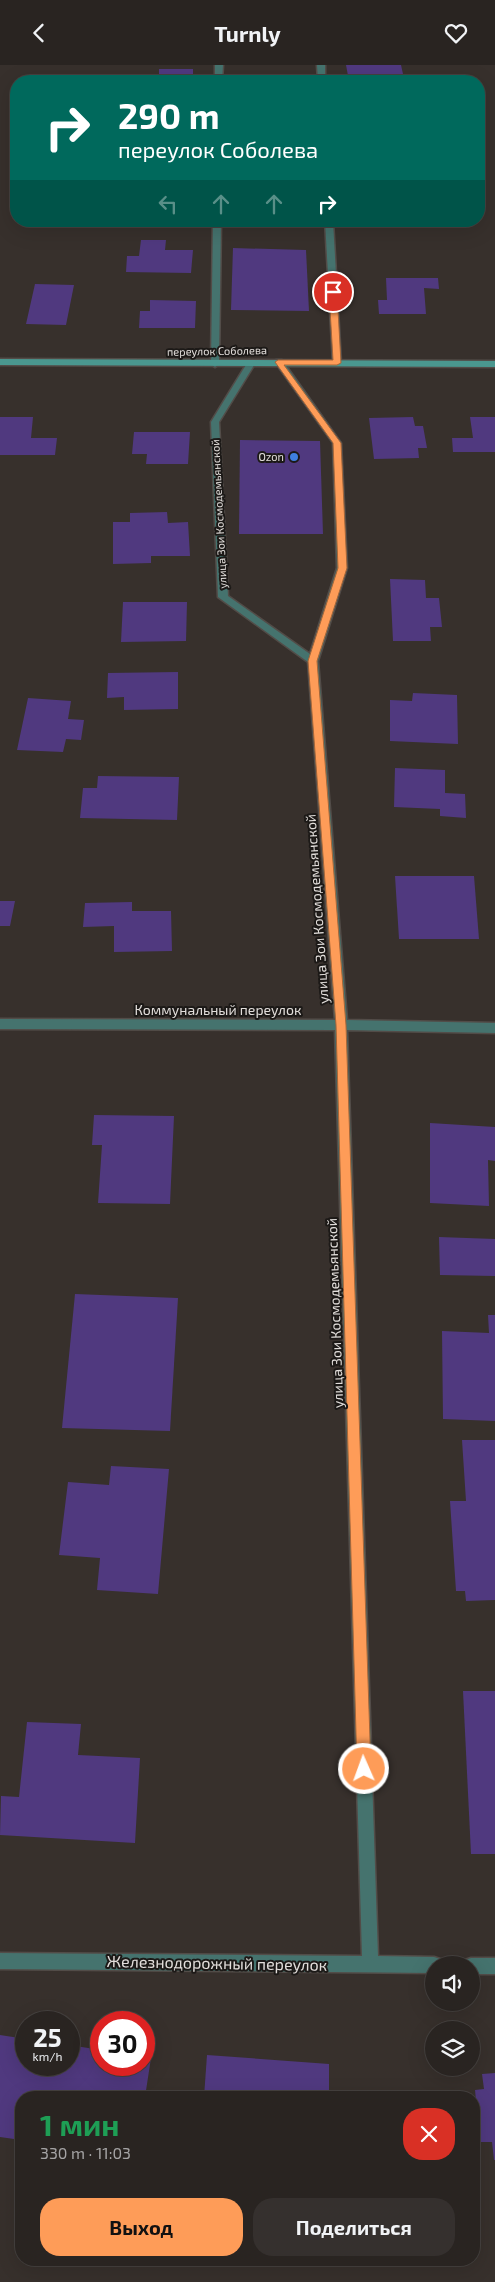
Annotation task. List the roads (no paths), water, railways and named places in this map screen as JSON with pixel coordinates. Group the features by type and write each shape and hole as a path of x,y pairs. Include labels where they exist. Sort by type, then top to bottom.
{"main road":[{"name":"переулок Соболева","path":"0,362 495,364"}],"street":[{"path":"214,364 217,227"},
{"path":"329,227 337,363"},
{"name":"улица Зои Космодемьянской","path":"252,362 215,423 223,597 313,661"},
{"name":"улица Зои Космодемьянской","path":"278,362 337,443 342,568 313,661 341,1025 370,1964"},
{"name":"Коммунальный переулок","path":"0,1024 341,1025 495,1028"},
{"name":"Железнодорожный переулок","path":"0,1961 425,1965"},
{"path":"480,1966 495,1966"}],"place":[{"name":"Ozon","path":"294,457"}]}
